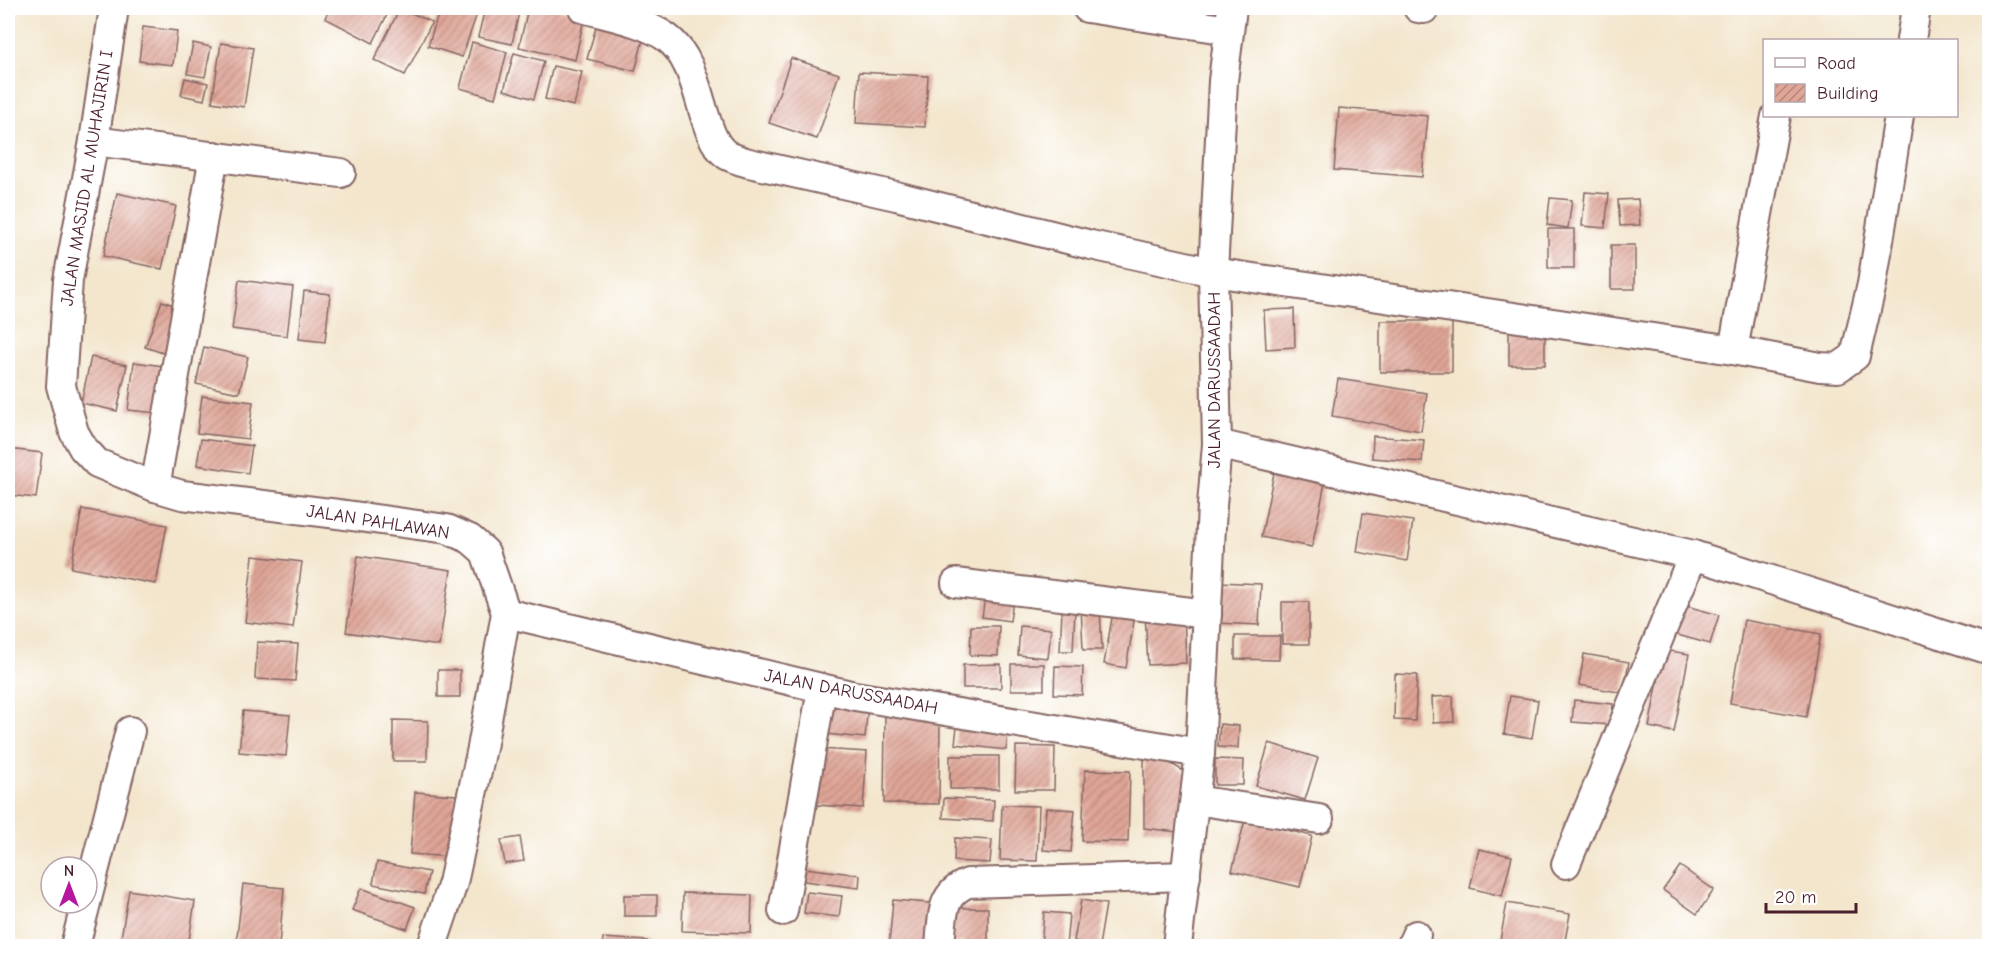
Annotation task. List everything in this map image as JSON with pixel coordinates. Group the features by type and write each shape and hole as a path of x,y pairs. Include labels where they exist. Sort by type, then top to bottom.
{"street":[{"name":"JALAN MASJID AL MUHAJIRIN I","path":"62,386 68,280 94,141 114,8"},
{"path":"583,8 648,28 667,38 685,58 713,138 726,154 749,164 896,196 1091,245 1214,272 1733,350 1820,367 1838,368 1855,357 1872,284 1899,117"},
{"path":"1087,8 1230,19"},
{"path":"1911,39 1916,8"},
{"name":"JALAN DARUSSAADAH","path":"1178,946 1200,753 1217,444 1214,272 1222,81 1230,19"},
{"path":"1733,350 1776,117"},
{"path":"94,141 341,172"},
{"path":"155,487 214,156"},
{"name":"JALAN PAHLAWAN","path":"62,386 74,432 83,448 97,463 155,487 182,495 447,530 470,539 485,552 506,613 482,748 453,883 432,946"},
{"path":"1217,444 1693,555 1989,650"},
{"path":"1566,864 1693,555"},
{"path":"956,583 1207,614"},
{"name":"JALAN DARUSSAADAH","path":"506,613 822,689 1200,753"},
{"path":"783,911 822,689"},
{"path":"99,855 130,731"},
{"path":"1195,800 1319,819"},
{"path":"940,946 946,901 957,887 968,883 1186,876"},
{"path":"75,946 83,915"}],"building":[{"path":"330,8 390,9 373,43 325,18"},
{"path":"400,8 432,22 405,75 374,60"},
{"path":"440,8 479,8 462,57 428,46"},
{"path":"485,8 520,8 512,44 478,37"},
{"path":"528,8 557,8 585,14 575,60 519,47"},
{"path":"598,20 645,32 635,71 587,59"},
{"path":"143,27 177,31 173,65 139,61"},
{"path":"472,42 507,52 495,98 460,88"},
{"path":"193,43 211,47 205,77 187,74"},
{"path":"221,43 253,48 244,107 212,102"},
{"path":"514,53 544,61 534,99 504,90"},
{"path":"791,58 839,74 817,139 769,123"},
{"path":"553,66 582,72 574,106 545,99"},
{"path":"859,72 928,76 925,127 856,123"},
{"path":"185,78 208,83 204,100 181,95"},
{"path":"1339,108 1428,116 1422,177 1334,170"},
{"path":"1585,192 1609,194 1605,228 1582,226"},
{"path":"117,193 176,206 162,269 103,256"},
{"path":"1550,198 1572,200 1568,228 1547,225"},
{"path":"1638,199 1640,225 1620,226 1618,200"},
{"path":"1548,229 1574,229 1574,268 1548,268"},
{"path":"1611,245 1635,245 1635,289 1611,289"},
{"path":"239,280 293,287 287,336 232,329"},
{"path":"304,291 330,294 325,342 299,339"},
{"path":"162,301 185,309 169,355 145,347"},
{"path":"1294,309 1295,347 1266,349 1264,310"},
{"path":"1380,321 1452,321 1452,372 1380,372"},
{"path":"1509,330 1545,330 1545,365 1509,365"},
{"path":"204,347 248,357 239,393 196,384"},
{"path":"91,357 127,365 117,411 81,403"},
{"path":"134,362 163,366 157,413 128,410"},
{"path":"1338,379 1427,393 1421,431 1332,416"},
{"path":"202,396 253,402 248,439 197,433"},
{"path":"1373,436 1424,440 1422,462 1372,458"},
{"path":"201,439 252,446 248,473 197,465"},
{"path":"8,449 42,453 36,498 8,495"},
{"path":"1274,473 1325,483 1312,547 1261,537"},
{"path":"82,509 167,525 156,584 71,568"},
{"path":"1363,513 1413,521 1407,561 1357,552"},
{"path":"253,556 302,562 293,628 245,622"},
{"path":"358,556 451,570 439,646 346,632"},
{"path":"1219,582 1261,584 1259,625 1217,623"},
{"path":"986,590 1014,594 1010,621 982,617"},
{"path":"1282,602 1309,602 1309,644 1282,644"},
{"path":"1676,603 1719,615 1710,644 1667,632"},
{"path":"1081,606 1100,606 1102,650 1083,650"},
{"path":"1114,606 1136,610 1126,668 1104,664"},
{"path":"1062,610 1075,610 1073,651 1060,651"},
{"path":"1184,612 1186,663 1148,665 1145,614"},
{"path":"1744,620 1821,634 1806,717 1730,703"},
{"path":"971,626 999,626 998,656 970,655"},
{"path":"1020,626 1051,629 1048,658 1018,655"},
{"path":"1235,636 1280,636 1279,660 1235,659"},
{"path":"257,642 298,644 295,681 255,679"},
{"path":"1664,650 1689,654 1674,732 1649,727"},
{"path":"1584,654 1629,662 1623,693 1579,685"},
{"path":"1001,664 1001,688 963,688 963,665"},
{"path":"1011,664 1044,664 1044,690 1011,690"},
{"path":"1055,666 1083,667 1082,695 1054,694"},
{"path":"438,670 460,670 460,697 438,697"},
{"path":"1395,674 1417,675 1415,721 1394,720"},
{"path":"1453,696 1454,722 1433,723 1432,697"},
{"path":"1510,696 1538,700 1532,738 1504,734"},
{"path":"829,700 868,704 865,738 826,734"},
{"path":"1574,700 1613,704 1611,725 1572,722"},
{"path":"243,711 290,715 286,756 239,752"},
{"path":"885,716 940,717 939,804 884,803"},
{"path":"958,719 1009,724 1006,750 955,744"},
{"path":"393,720 428,721 427,761 393,761"},
{"path":"1220,724 1239,726 1238,748 1218,747"},
{"path":"1269,743 1318,758 1305,800 1256,786"},
{"path":"1016,746 1055,747 1054,790 1015,790"},
{"path":"1144,748 1187,773 1177,832 1144,828"},
{"path":"820,749 867,752 863,808 816,805"},
{"path":"950,756 999,756 999,789 950,789"},
{"path":"1215,759 1244,760 1243,785 1215,785"},
{"path":"1085,770 1130,771 1128,842 1082,841"},
{"path":"415,792 456,795 451,857 410,854"},
{"path":"944,798 994,800 993,821 943,818"},
{"path":"1002,805 1039,806 1037,861 1000,860"},
{"path":"1046,808 1075,810 1071,852 1043,850"},
{"path":"1245,820 1312,836 1300,887 1232,871"},
{"path":"520,837 524,861 505,864 501,840"},
{"path":"955,838 992,840 990,863 954,861"},
{"path":"1479,849 1512,856 1502,896 1470,888"},
{"path":"377,862 429,872 424,894 373,884"},
{"path":"1680,866 1714,890 1697,914 1663,890"},
{"path":"805,868 860,875 859,888 804,881"},
{"path":"243,884 284,888 279,946 236,946"},
{"path":"361,888 415,907 407,929 352,910"},
{"path":"129,890 195,901 188,946 169,946 121,938"},
{"path":"807,892 842,896 839,917 804,913"},
{"path":"683,893 752,895 751,933 682,931"},
{"path":"624,895 657,895 657,916 624,916"},
{"path":"893,900 939,904 935,946 889,946"},
{"path":"1081,900 1106,904 1099,946 1074,941"},
{"path":"1507,903 1570,914 1564,946 1499,946"},
{"path":"952,908 988,908 988,943 952,943"},
{"path":"1044,912 1069,914 1066,946 1041,946"},
{"path":"603,938 647,941 646,946 602,946"},
{"path":"696,939 734,941 733,946 696,946"},
{"path":"743,943 776,943 776,946 743,946"}]}
